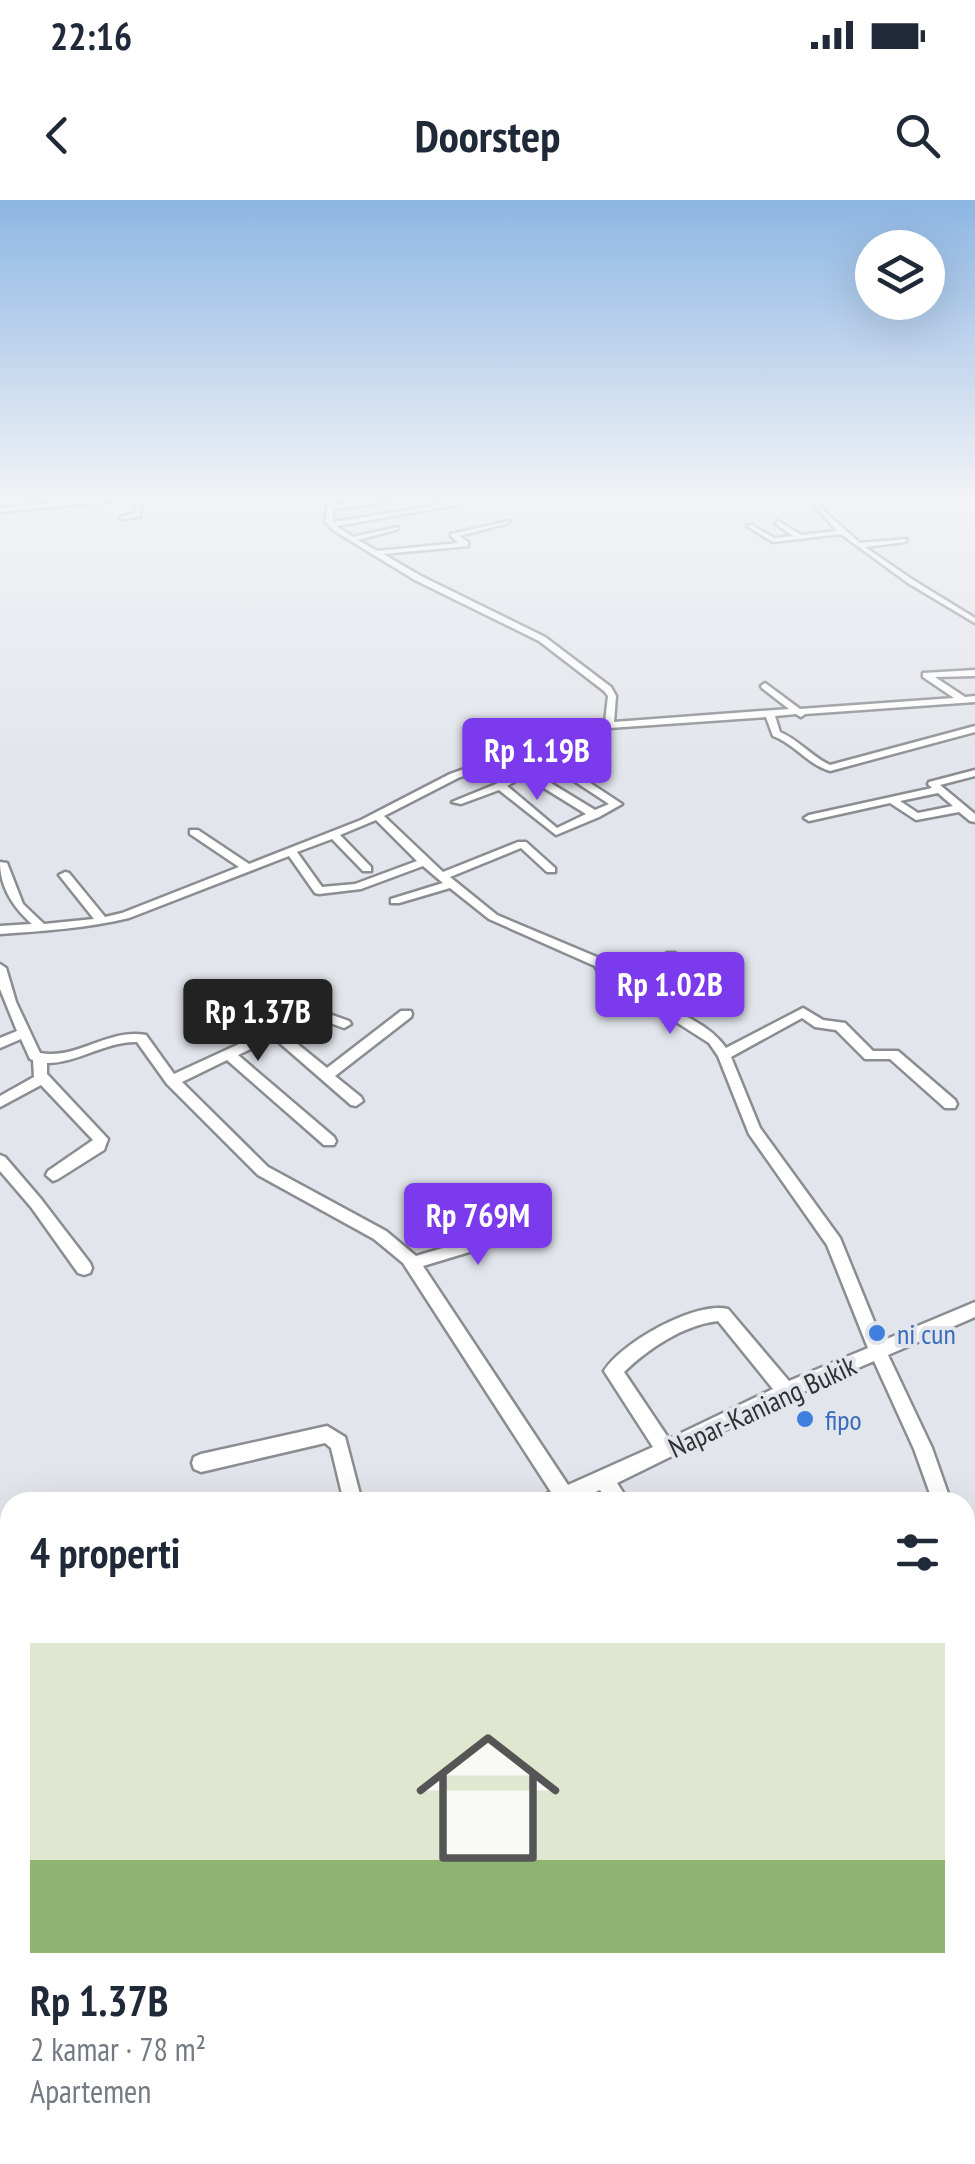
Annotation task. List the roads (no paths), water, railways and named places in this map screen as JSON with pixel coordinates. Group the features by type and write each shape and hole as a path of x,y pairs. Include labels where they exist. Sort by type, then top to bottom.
{"street":[{"path":"444,589 544,640 608,690 612,696 609,724"},
{"path":"925,589 975,620"},
{"path":"956,610 975,606"},
{"path":"969,700 926,675 975,673"},
{"path":"765,686 801,714"},
{"path":"0,930 103,922 334,835 454,776 609,724 969,700"},
{"path":"770,716 776,734 788,737 818,764 830,768 975,729"},
{"path":"510,755 524,772 594,815"},
{"path":"456,802 500,786 544,763"},
{"path":"500,786 556,832 617,802 565,771 542,782"},
{"path":"974,775 934,784 974,819"},
{"path":"808,818 938,790"},
{"path":"892,800 916,817 960,808"},
{"path":"378,815 424,862 499,921 600,963 615,991 701,1030 724,1054 754,1130 834,1242 938,1492"},
{"path":"194,832 249,869"},
{"path":"334,835 367,869"},
{"path":"396,901 522,844 551,870"},
{"path":"291,851 320,891 357,887 424,862"},
{"path":"3,865 18,905 41,927"},
{"path":"65,875 103,922"},
{"path":"640,1002 671,956"},
{"path":"0,968 5,1004 25,1032 31,1051 40,1059 136,1037 144,1040 172,1081 263,1171 390,1242 414,1264 552,1492"},
{"path":"172,1081 317,1012 344,1024"},
{"path":"724,1054 804,1012 820,1024 842,1028 870,1056 892,1054 950,1104"},
{"path":"326,1076 406,1014"},
{"path":"0,1044 25,1032"},
{"path":"276,1033 356,1101"},
{"path":"228,1054 330,1141"},
{"path":"40,1059 38,1070 43,1078 102,1139 99,1146 53,1175"},
{"path":"0,1102 43,1078"},
{"path":"0,1161 84,1268"},
{"path":"414,1264 530,1228"},
{"name":"Napar-Kaniang Bukik","path":"574,1492 786,1391 975,1309"},
{"path":"666,1451 613,1371 672,1329 709,1314 722,1314 786,1391"},
{"path":"201,1463 327,1434 339,1443 351,1492"},
{"path":"604,1480 613,1492"}],"place":[{"name":"ni cun","path":"877,1333"},
{"name":"fipo","path":"805,1419"}]}
